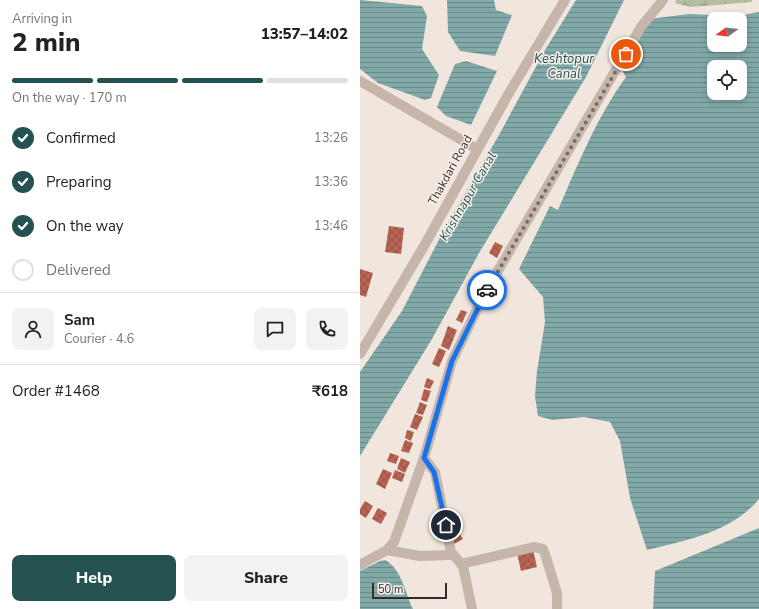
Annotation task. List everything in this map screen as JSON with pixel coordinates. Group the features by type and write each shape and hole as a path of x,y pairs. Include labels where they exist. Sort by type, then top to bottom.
{"street":[{"name":"Thakdari Road","path":"360,354 424,246 477,148 565,0"},
{"path":"360,565 387,550 394,542 424,458 452,361 486,291 641,27 663,0"},
{"path":"360,81 477,148"},
{"path":"424,458 434,472 453,555 461,564 472,609"},
{"path":"461,564 534,547 543,549 557,594 557,609"},
{"path":"387,550 420,556 453,555"}],"green space":[{"path":"676,0 752,0 752,2 691,7 675,3"}],"water":[{"path":"360,0 422,6 427,16 422,49 439,75 431,98 425,100 378,83 360,69"},
{"path":"447,0 494,0 496,10 512,15 495,56 460,51 448,32"},
{"name":"Keshtopur Canal","path":"576,0 624,0 586,77 479,253 432,339 360,456 360,372 402,311 444,230 499,135 545,50"},
{"path":"759,12 759,499 748,510 722,527 693,538 647,550 630,498 620,441 610,422 584,417 552,420 538,416 535,396 537,371 545,322 543,297 519,269 550,206 558,210 597,125 626,77 622,70 649,19 689,14 707,15 707,52 747,52 747,14"},
{"path":"466,61 497,71 471,125 446,116 437,107 455,64"},
{"path":"759,528 759,609 653,609 655,571"},
{"path":"385,560 391,564 399,575 413,609 360,609 360,571"}],"building":[{"path":"389,226 404,228 401,254 385,252"},
{"path":"495,242 503,246 497,258 489,253"},
{"path":"360,269 373,273 366,297 360,295"},
{"path":"480,274 484,275 482,281 478,279"},
{"path":"475,281 481,283 478,290 472,288"},
{"path":"472,289 477,292 474,299 468,297"},
{"path":"461,310 467,312 462,323 456,320"},
{"path":"448,326 457,330 449,350 441,346"},
{"path":"439,348 446,351 439,367 432,364"},
{"path":"427,378 434,381 430,389 424,387"},
{"path":"424,389 431,391 427,402 421,400"},
{"path":"420,402 427,405 423,415 416,413"},
{"path":"415,414 423,417 417,430 410,427"},
{"path":"407,430 414,432 411,441 405,438"},
{"path":"405,440 413,443 409,453 401,451"},
{"path":"390,453 399,456 396,464 387,461"},
{"path":"401,458 410,462 405,473 397,469"},
{"path":"383,469 392,473 385,489 376,484"},
{"path":"395,470 405,474 402,482 392,478"},
{"path":"365,501 373,506 366,518 360,514 360,509"},
{"path":"378,508 387,513 381,524 372,519"},
{"path":"457,530 463,539 454,544 449,536"},
{"path":"533,550 537,567 521,571 517,553"}],"way so far":[{"path":"487,290 626,54"}],"route":[{"path":"446,525 434,472 430,463 424,458 452,361 487,290"}],"water label":[{"name":"Krishnapur Canal","path":"467,196"}]}
